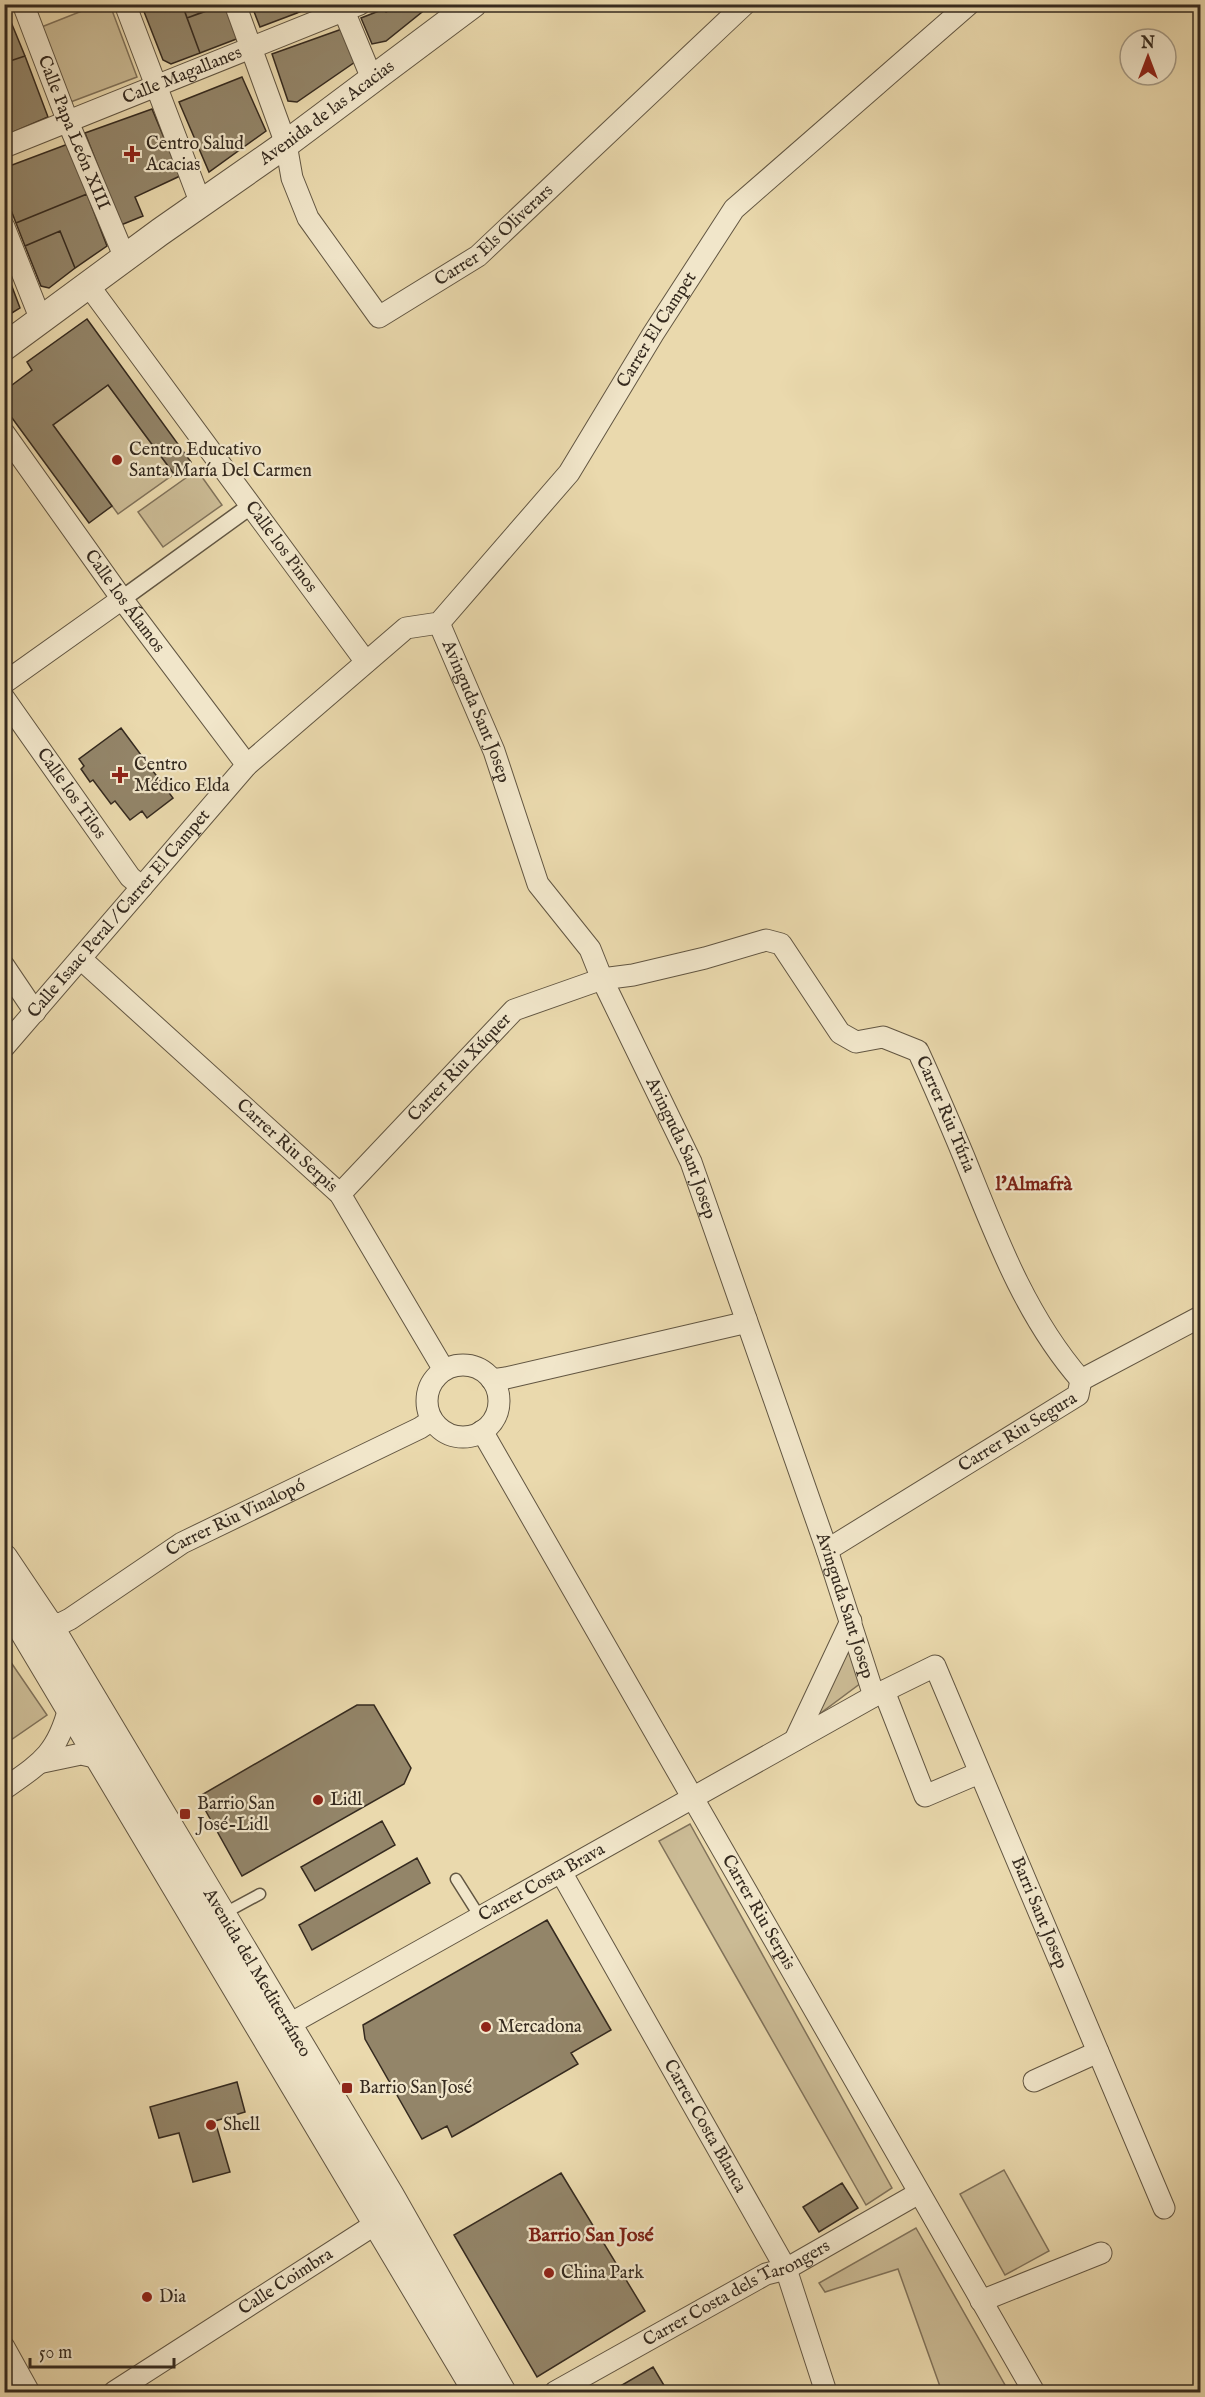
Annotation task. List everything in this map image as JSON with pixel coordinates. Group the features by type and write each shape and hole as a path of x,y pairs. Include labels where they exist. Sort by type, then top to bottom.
{"street":[{"name":"Calle Papa León XIII","path":"23,4 68,122 125,258"},
{"path":"124,4 201,204"},
{"path":"235,4 286,144"},
{"name":"Carrer Els Oliverars","path":"286,144 292,178 308,218 379,317 478,256 745,4"},
{"name":"Carrer El Campet","path":"439,623 569,473 653,334 734,209 969,4"},
{"name":"Calle Magallanes","path":"4,147 348,7"},
{"path":"348,7 373,81"},
{"name":"Avenida de las Acacias","path":"4,347 373,81 462,8"},
{"path":"4,227 41,320"},
{"name":"Calle los Pinos","path":"89,286 366,662"},
{"name":"Calle los Álamos","path":"4,434 122,599 247,765"},
{"path":"4,683 252,505"},
{"path":"366,662 406,628 439,623"},
{"name":"Avinguda Sant Josep","path":"439,623 494,751 538,884 590,949 602,979 691,1162 851,1621 879,1693"},
{"name":"Calle Isaac Peral / Carrer El Campet","path":"4,1047 247,765 366,662"},
{"name":"Calle los Tilos","path":"4,698 130,877 142,886"},
{"name":"Carrer Riu Túria","path":"602,979 653,970 766,940 782,944 840,1033 856,1042 883,1037 918,1051 952,1126 1005,1259 1058,1354 1081,1380"},
{"name":"Carrer Riu Serpis","path":"81,959 340,1194 444,1370"},
{"path":"4,966 35,1012"},
{"name":"Carrer Riu Xúquer","path":"340,1194 514,1010 602,979"},
{"path":"492,1380 739,1324 746,1319"},
{"name":"Carrer Riu Segura","path":"827,1550 1078,1395 1081,1380 1200,1321"},
{"path":"464,1365 484,1372 492,1380 499,1402 497,1413 482,1431 471,1436 460,1437 449,1434 432,1420 427,1398 429,1387 444,1370 464,1365"},
{"name":"Carrer Riu Vinalopó","path":"47,1622 60,1624 70,1619 182,1543 329,1473 432,1420"},
{"name":"Carrer Riu Serpis","path":"482,1431 1034,2392"},
{"name":"Avenida del Mediterráneo","path":"4,1558 47,1622 288,2025 477,2392"},
{"name":"Avenida del Mediterráneo","path":"4,1602 99,1758 388,2217 502,2392"},
{"path":"795,1740 851,1621"},
{"name":"Barri Sant Josep","path":"879,1693 935,1666 1164,2208"},
{"path":"879,1693 925,1796 979,1773"},
{"name":"Carrer Costa Brava","path":"288,2025 879,1693"},
{"path":"4,1789 43,1762 62,1734 69,1708"},
{"path":"43,1762 81,1754 99,1758"},
{"name":"Carrer Costa Blanca","path":"561,1872 786,2269 826,2392"},
{"path":"1034,2081 1098,2052"},
{"name":"Carrer Costa dels Tarongers","path":"555,2392 766,2274 786,2269 919,2193"},
{"name":"Calle Coimbra","path":"114,2392 388,2217"},
{"path":"981,2301 1101,2253"},
{"path":"4,2347 29,2392"}],"lane":[{"path":"456,1879 480,1917"},
{"path":"222,1914 260,1894"}],"shaded area":[{"path":"97,5 110,5 137,77 68,103 39,28"},
{"path":"108,385 174,474 118,514 53,425"},
{"path":"197,470 222,505 163,547 138,512"},
{"path":"846,1645 861,1683 818,1715"},
{"path":"8,1658 47,1715 8,1742 4,1737 4,1660"},
{"path":"690,1824 892,2188 866,2205 659,1841"},
{"path":"1004,2170 1049,2251 1005,2275 960,2194"},
{"path":"916,2228 1009,2392 942,2392 898,2269 825,2292 819,2283"}],"building":[{"path":"141,4 182,4 200,53 171,64 163,60"},
{"path":"182,4 224,4 187,18"},
{"path":"226,4 239,38 200,53 187,18"},
{"path":"251,4 293,4 297,13 260,27"},
{"path":"293,4 318,4 297,13"},
{"path":"401,4 432,4 386,41 372,44 361,18 384,9 386,12"},
{"path":"4,5 25,56 4,63"},
{"path":"342,29 355,62 297,102 288,101 272,54"},
{"path":"25,56 48,117 11,133 4,117 4,63"},
{"path":"242,77 266,131 209,172 179,102"},
{"name":"Centro Salud Acacias","path":"152,109 180,176 135,197 143,216 121,225 85,133"},
{"path":"68,144 87,194 16,223 4,192 4,168"},
{"path":"87,194 107,246 75,268 60,231 25,246 16,223"},
{"path":"60,231 75,268 49,288 41,286 25,246"},
{"path":"8,276 20,308 4,318 4,277"},
{"path":"87,319 191,462 174,474 108,385 53,425 112,506 89,523 4,407 4,391 32,370 27,362"},
{"name":"Centro Médico Elda","path":"121,728 173,798 147,818 142,811 130,820 115,801 111,804 93,780 90,782 81,769 84,766 79,759"},
{"path":"357,1705 374,1705 411,1768 404,1784 242,1876 198,1797"},
{"path":"382,1821 395,1845 315,1891 301,1867"},
{"path":"417,1858 430,1883 312,1950 299,1925"},
{"name":"Mercadona","path":"547,1920 611,2030 571,2053 578,2064 473,2125 452,2137 447,2126 422,2139 365,2039 363,2025"},
{"path":"237,2082 245,2112 215,2121 230,2172 193,2182 179,2133 159,2138 150,2107"},
{"name":"China Park","path":"561,2173 645,2311 537,2377 454,2235"},
{"path":"842,2183 858,2208 819,2232 803,2207"},
{"path":"653,2367 668,2392 610,2392"}],"place":[{"name":"Centro Salud Acacias","path":"132,154"},
{"name":"Centro Educativo Santa María Del Carmen","path":"117,460"},
{"name":"Centro Médico Elda","path":"120,775"},
{"name":"Lidl","path":"318,1800"},
{"name":"Barrio San José-Lidl","path":"185,1814"},
{"name":"Mercadona","path":"486,2027"},
{"name":"Barrio San José","path":"347,2088"},
{"name":"Shell","path":"211,2125"},
{"name":"China Park","path":"549,2273"},
{"name":"Dia","path":"147,2297"}],"district":[{"name":"l'Almafrà","path":"1034,1184"},
{"name":"Barrio San José","path":"591,2235"}]}
